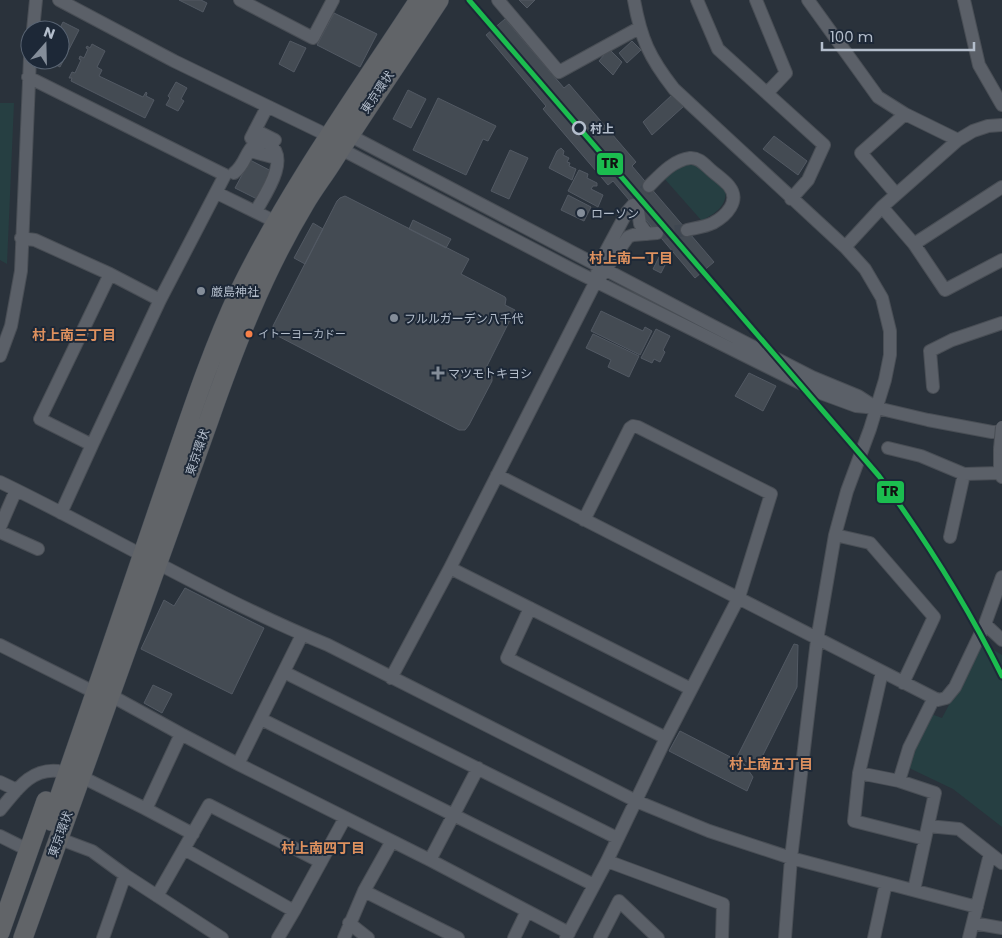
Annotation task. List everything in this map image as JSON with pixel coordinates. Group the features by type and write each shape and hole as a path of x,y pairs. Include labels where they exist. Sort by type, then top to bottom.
{"highway":[{"name":"東京環状","path":"150,559 252,306 267,274 339,140 419,0"},
{"name":"東京環状","path":"23,938 101,700 150,559 223,329 240,291 264,215 339,140 439,0"},
{"name":"東京環状","path":"9,938 101,700"},
{"path":"0,932 67,744 101,700"},
{"path":"34,938 95,759 101,700"}],"street":[{"path":"34,20 36,0"},
{"path":"59,0 174,61 602,268 812,377 858,396 877,408"},
{"path":"240,0 313,38 333,0"},
{"path":"498,0 560,72 639,28"},
{"path":"634,0 639,28 656,66 674,89 845,247 865,269 882,298 890,331 890,355 885,380 877,408 847,491 835,534 817,640 791,858 785,938"},
{"path":"697,0 718,49 824,145 808,180 791,199"},
{"path":"756,0 786,73 767,93"},
{"path":"808,0 878,97 905,114 958,140"},
{"path":"964,0 979,65 1002,105"},
{"path":"0,356 6,344 16,305 21,271 29,70"},
{"path":"28,77 225,175 220,194"},
{"path":"61,513 160,300 220,194 234,173 267,107"},
{"path":"896,194 861,153 905,114"},
{"path":"845,247 882,207 958,140 988,126 1002,125"},
{"path":"255,130 277,142 282,159 280,178 264,215"},
{"path":"339,140 596,281 818,392 856,406 877,408 992,432 1002,432"},
{"path":"234,173 241,168 256,144 263,142 270,144 276,153 276,174 264,215"},
{"path":"650,186 663,171 683,160 691,158 700,159 730,187 734,195 733,203 724,216 712,224 687,230"},
{"path":"914,244 1002,187"},
{"path":"220,194 264,215"},
{"path":"882,207 914,244 945,290 1002,260"},
{"path":"391,678 450,568 596,281 627,212 636,208 640,224 652,234 634,234 628,237 602,268"},
{"path":"21,238 36,240 110,274 160,300"},
{"path":"92,445 40,419 110,274"},
{"path":"933,387 930,351 952,340 1002,323"},
{"path":"0,645 101,700 181,734 430,860 527,911 568,936 607,861 666,738 739,597 771,494 633,426 630,428 584,520"},
{"path":"888,448 921,456 964,474 1001,475 1000,449 1002,427"},
{"path":"950,537 964,474"},
{"path":"497,475 739,597 817,640 938,700 946,698 954,687 985,624 1002,577"},
{"path":"0,482 150,559 636,801 708,831 791,858 977,907"},
{"path":"0,527 16,490"},
{"path":"0,532 38,549"},
{"path":"835,534 870,543 934,617 903,683"},
{"path":"450,568 691,689"},
{"path":"530,608 506,658 666,738"},
{"path":"985,624 1002,640"},
{"path":"238,764 302,635"},
{"path":"284,672 617,838"},
{"path":"882,672 859,773 854,821 925,839"},
{"path":"899,781 909,748 934,698"},
{"path":"261,719 594,885"},
{"path":"146,809 181,734"},
{"path":"430,860 478,768"},
{"path":"0,810 25,780 46,770 58,771"},
{"path":"859,773 899,781 935,792 914,890"},
{"path":"88,780 193,834"},
{"path":"0,782 17,790"},
{"path":"157,896 209,805 321,862"},
{"path":"278,938 345,818"},
{"path":"928,826 958,829 1002,863"},
{"path":"0,836 28,850"},
{"path":"344,938 364,891 392,841"},
{"path":"68,842 92,851 125,875 222,938"},
{"path":"184,850 294,911"},
{"path":"970,938 990,854"},
{"path":"607,861 723,904 722,938"},
{"path":"103,938 125,875"},
{"path":"874,938 886,882"},
{"path":"364,891 458,938"},
{"path":"600,938 619,901 658,938"},
{"path":"514,938 527,911"},
{"path":"349,923 368,938"},
{"path":"973,923 1002,928"}],"green space":[{"path":"0,103 14,103 7,264 0,260"},
{"path":"681,161 706,166 726,192 721,206 703,220 663,177"},
{"path":"982,643 1002,655 1002,827 953,789 907,767 931,714 942,718"}],"building":[{"path":"179,0 201,0 207,3 203,12"},
{"path":"519,0 535,0 527,8"},
{"path":"334,13 377,34 360,67 317,45"},
{"path":"505,19 564,88 569,84 636,162 632,166 714,262 695,278 613,181 608,185 543,109 546,106 486,35"},
{"path":"70,26 79,30 70,48"},
{"path":"290,41 306,48 294,72 279,64"},
{"path":"632,41 641,50 627,63 619,53"},
{"path":"92,44 105,51 97,67 102,70 99,76 143,97 146,92 146,96 154,100 145,118 71,81 72,78 69,78 72,72 75,73 81,60 79,59 80,56 84,58 88,49 86,48 87,46 90,48"},
{"path":"609,49 622,62 613,75 599,61"},
{"path":"176,82 187,88 181,99 184,101 178,111 166,105 170,98 168,96"},
{"path":"408,90 426,99 411,128 393,119"},
{"path":"673,94 684,106 652,135 643,122"},
{"path":"438,98 496,126 488,141 483,139 466,175 413,150"},
{"path":"774,136 807,161 798,175 763,149"},
{"path":"561,148 564,151 563,155 569,158 567,162 570,163 569,166 576,169 572,180 549,168 557,151"},
{"path":"510,150 528,158 509,199 491,191"},
{"path":"250,160 273,172 259,200 235,188"},
{"path":"579,170 588,174 587,178 597,183 597,186 593,186 591,189 603,195 598,207 568,191"},
{"path":"568,195 591,207 584,221 561,210"},
{"name":"フルルガーデン八千代","path":"345,196 469,259 461,274 505,297 505,305 515,310 486,368 492,374 492,381 465,430 459,430 274,334 273,326 337,201"},
{"path":"413,220 451,239 446,248 409,229"},
{"path":"313,223 323,229 305,264 294,258"},
{"path":"659,257 667,261 661,273 653,269"},
{"path":"601,311 643,331 645,327 652,331 640,355 591,331"},
{"path":"656,329 670,336 663,350 665,352 660,362 654,359 652,363 641,358"},
{"path":"593,334 639,356 629,377 608,367 611,360 586,348"},
{"path":"749,373 776,386 763,411 735,396"},
{"path":"185,588 264,628 232,694 141,649 164,600 174,606"},
{"path":"794,644 798,645 797,687 757,767 737,757"},
{"path":"153,685 172,694 162,713 144,703"},
{"path":"680,731 744,764 753,777 747,791 669,751"}],"tunnel":[{"path":"633,205 649,186"},
{"path":"657,233 687,230"}],"transit line":[{"name":"TR","path":"469,0 879,476 945,573 975,624 1002,676"}],"place":[{"name":"村上","path":"579,128"},
{"name":"ローソン","path":"581,213"},
{"name":"厳島神社","path":"201,291"},
{"name":"フルルガーデン八千代","path":"394,318"},
{"name":"イトーヨーカドー","path":"249,334"},
{"name":"マツモトキヨシ","path":"438,373"}],"district":[{"name":"村上南一丁目","path":"631,258"},
{"name":"村上南三丁目","path":"74,335"},
{"name":"村上南五丁目","path":"771,764"},
{"name":"村上南四丁目","path":"323,848"}]}
